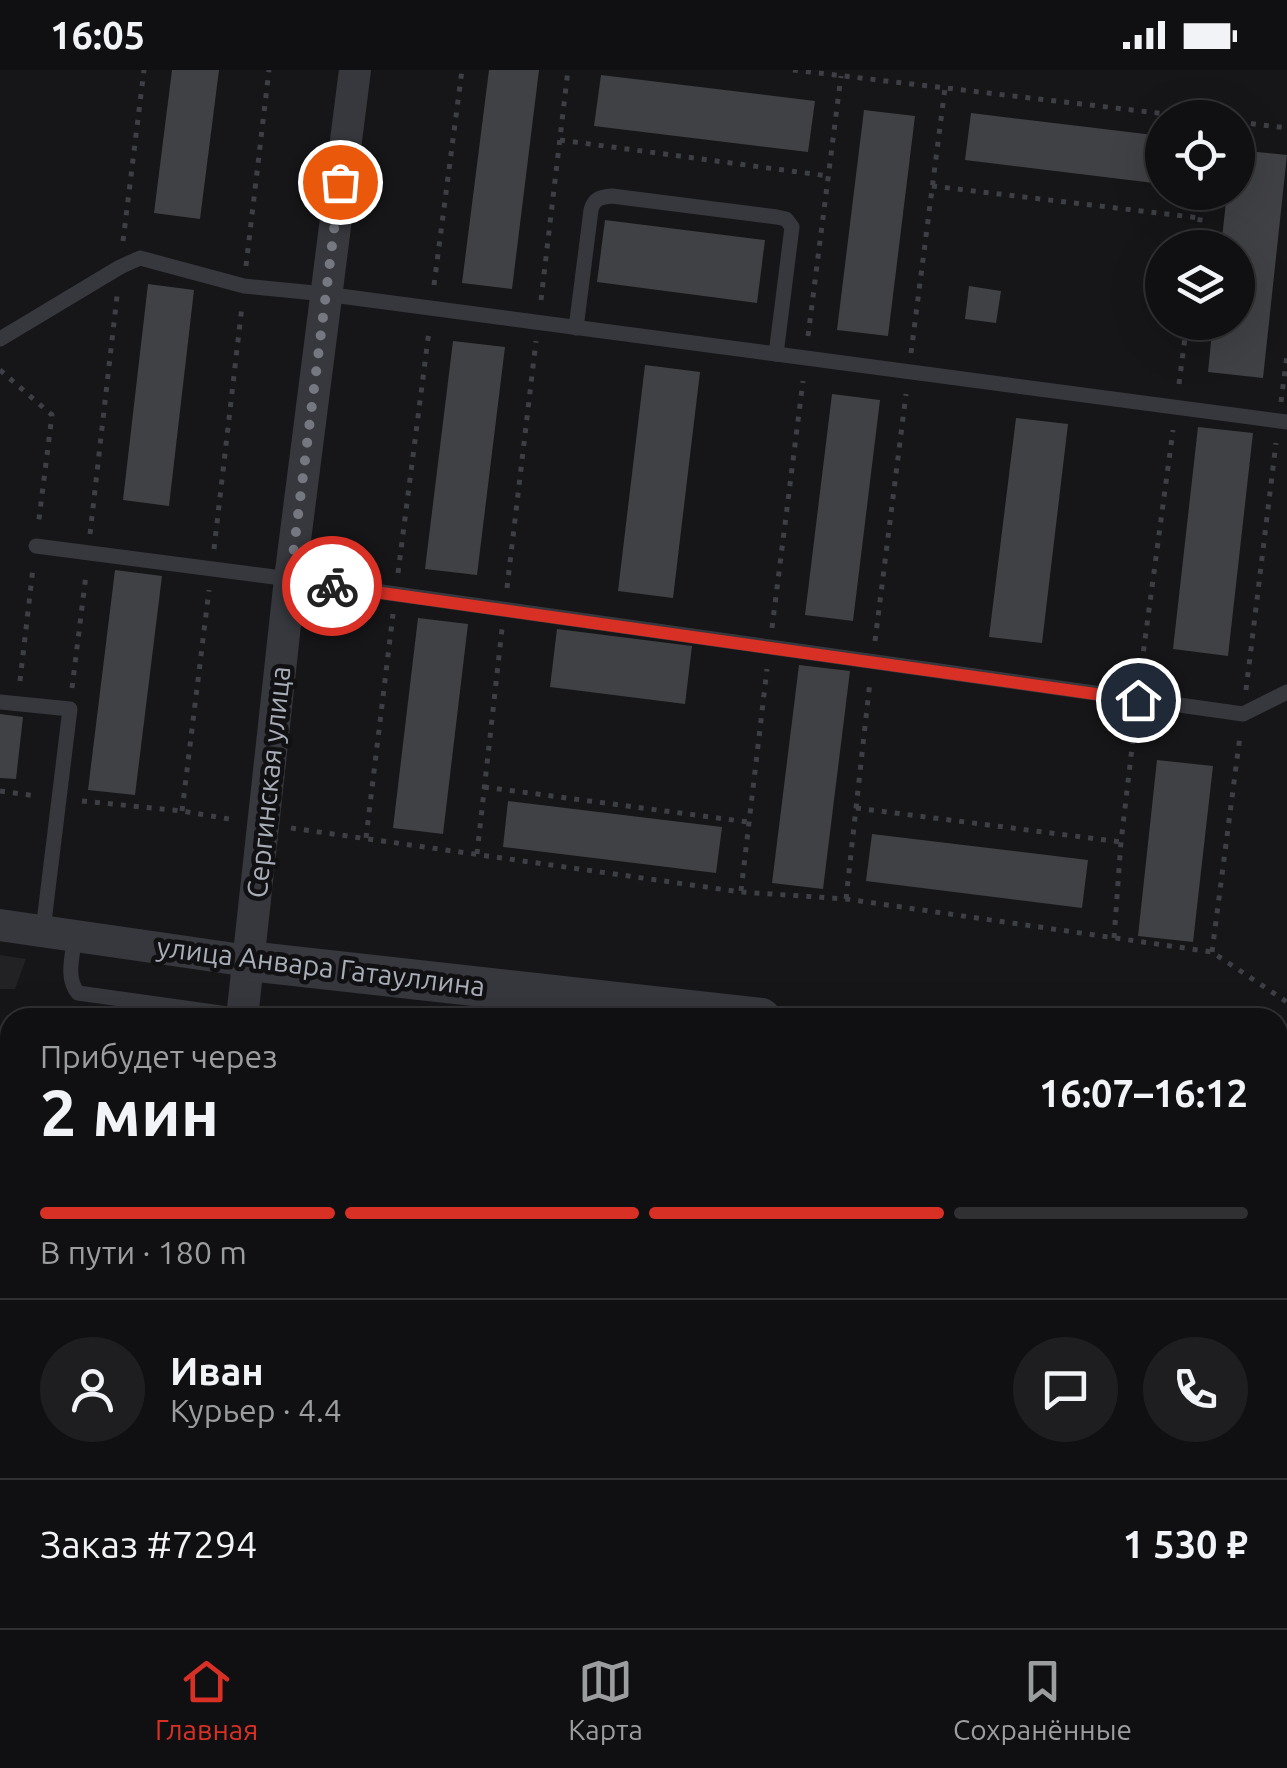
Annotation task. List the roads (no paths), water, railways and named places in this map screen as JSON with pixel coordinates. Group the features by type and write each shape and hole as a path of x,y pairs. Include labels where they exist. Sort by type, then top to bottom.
{"street":[{"name":"Сергинская улица","path":"243,1008 290,579 355,70"},
{"name":"улица Анвара Гатауллина","path":"0,925 249,960 662,1008"}],"lane":[{"path":"576,328 591,210 599,197 777,217 786,219 792,227 776,354"},
{"path":"0,339 140,258 244,286 1283,422"},
{"path":"36,546 1242,714 1287,692"},
{"path":"0,702 70,709 60,799 59,932 71,986 78,993 185,1008"}]}
